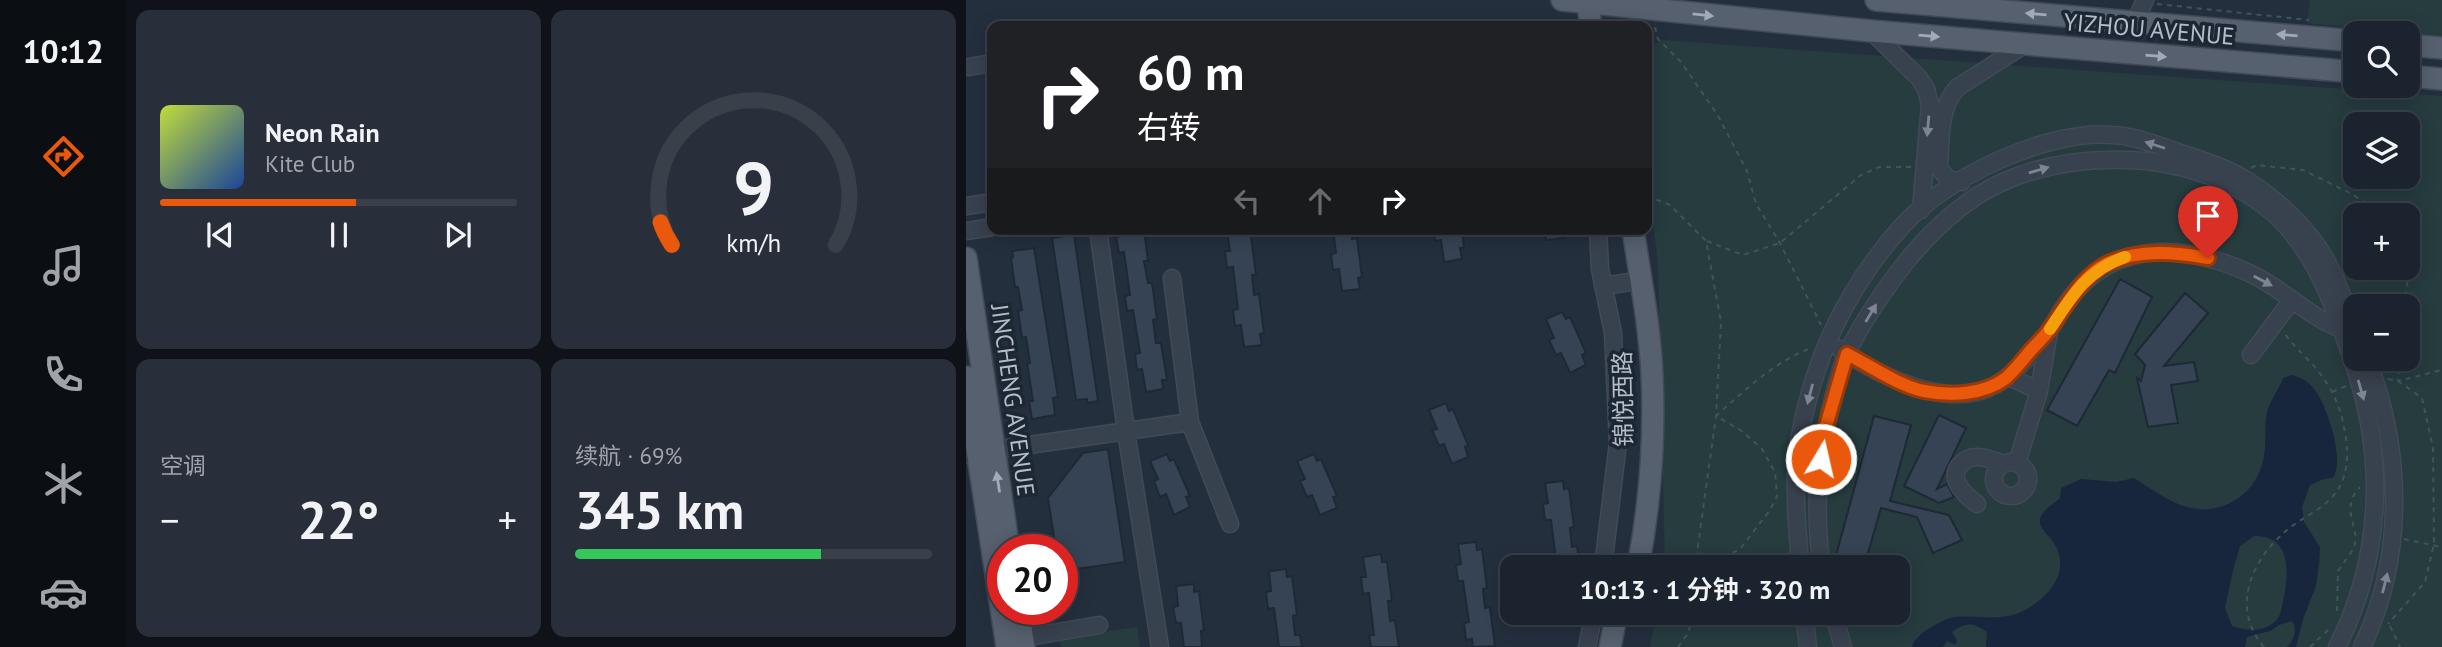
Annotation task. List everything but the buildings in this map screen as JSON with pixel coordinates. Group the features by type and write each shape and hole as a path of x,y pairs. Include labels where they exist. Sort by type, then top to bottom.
{"main road":[{"name":"YIZHOU AVENUE","path":"1562,0 1600,7 1650,9 2024,45 2343,71"},
{"name":"YIZHOU AVENUE","path":"1876,0 2139,6 2343,31"},
{"path":"2420,40 2442,48"},
{"path":"2420,77 2442,79"},
{"name":"锦悦西路","path":"1623,235 1640,371 1641,418 1638,475 1628,555"},
{"name":"锦悦西路","path":"1634,235 1652,371 1653,419 1640,555"},
{"name":"JINCHENG AVENUE","path":"966,258 979,452 1004,534"},
{"name":"JINCHENG AVENUE","path":"966,377 1018,644"},
{"path":"1018,625 1018,644"},
{"path":"1610,647 1614,625"},
{"path":"1623,647 1627,625"}],"street":[{"path":"1871,31 1926,89 1930,103 1921,210"},
{"path":"1962,181 1948,179 1939,168 1945,107 1950,95 1958,87 2024,45"},
{"path":"969,67 987,64"},
{"path":"1799,555 1795,496 1799,455 1813,384 1848,301 1868,269 1905,223 1934,198 2027,147 2073,136 2129,136 2213,164 2237,175 2279,204 2300,225 2324,257 2343,309"},
{"path":"1820,555 1816,521 1821,459 1826,426 1847,354 1898,272 1923,241 1955,210 1993,187 2014,178 2074,161 2110,158 2172,163 2198,171 2226,183 2274,214 2292,233 2311,260 2343,319"},
{"path":"966,206 987,203"},
{"path":"966,231 987,228"},
{"path":"1099,235 1160,647"},
{"path":"1598,235 1600,269 1614,333 1618,443 1604,555"},
{"path":"1829,341 1847,354 1922,391 1970,392 1994,386 2008,376 2050,330 2066,303 2086,279 2106,264 2133,254 2161,252 2208,258 2248,273 2320,319 2343,326"},
{"path":"1172,278 1190,422 1230,524"},
{"path":"1604,286 1630,282"},
{"path":"2251,355 2292,300"},
{"path":"1977,505 1958,485 1956,470 1967,459 1975,457 2010,463 2039,391 2050,330"},
{"path":"2337,647 2340,620 2366,571 2372,538 2375,458 2359,371"},
{"path":"2362,647 2370,630 2383,619 2393,537 2392,458 2386,421 2372,371"},
{"path":"2008,376 2039,391"},
{"path":"979,452 1190,422"},
{"path":"2340,620 2370,630"},
{"path":"1018,644 1099,625"},
{"path":"1587,647 1591,625"},
{"path":"1836,625 1843,647"},
{"path":"1807,641 1837,630"}],"path":[{"path":"2139,6 2315,20"},
{"path":"1650,9 1658,39 1681,62 1717,114 1747,171 1756,204 1780,243 1829,341 1800,353 1755,380 1716,416"},
{"path":"2237,175 2258,165 2303,170 2366,203"},
{"path":"1652,198 1670,205 1706,241 1743,255 1780,243 1861,175 1879,167 1925,167"},
{"path":"1697,555 1716,416 1721,321 1706,241"},
{"path":"2264,647 2256,638 2247,610 2249,583 2258,561 2289,529 2331,499 2345,473 2348,454 2343,421 2336,400 2312,363 2294,346"},
{"path":"2374,377 2398,381 2442,370"},
{"path":"2398,381 2399,371"},
{"path":"2398,381 2423,398 2428,419 2433,448 2434,544 2425,582 2383,619 2400,647"},
{"path":"1716,416 1742,431 1762,449 1774,472 1777,496 1770,510 1740,549 1729,555"},
{"path":"2310,647 2340,620 2339,571 2354,548 2356,538 2350,510 2352,498 2360,486"},
{"path":"2393,537 2442,547"},
{"path":"1678,647 1689,632 1690,625"}],"green space":[{"path":"2310,0 2442,0 2442,37 2420,35 2420,21 2343,21 2343,27 2307,23"},
{"path":"1660,40 2343,89 2343,98 2442,96 2442,647 1650,647 1654,625 1910,625 1910,555 1665,555 1658,263 1652,216 1652,46"},
{"path":"1137,627 1140,647 1061,647 1059,638"}],"water":[{"path":"2291,375 2299,377 2309,383 2317,393 2330,423 2337,460 2333,478 2310,485 2302,507 2304,522 2320,547 2316,586 2296,647 2287,647 2294,635 2292,621 2247,637 2245,647 1986,647 1987,632 1970,624 1952,632 1957,641 1955,645 1947,641 1943,647 1912,647 1925,631 1946,619 2015,614 2032,606 2049,592 2059,574 2059,553 2040,520 2045,511 2060,498 2061,488 2081,479 2116,482 2134,478 2183,506 2196,509 2223,506 2237,499 2249,489 2260,470 2265,451 2267,412 2283,378","holes":["2254,536 2265,537 2280,546 2286,562 2285,592 2279,615 2273,623 2263,628 2250,630 2232,626 2225,608 2240,546"]}],"slow traffic":[{"path":"2050,329 2066,303 2086,279 2106,264 2125,257"}],"route":[{"path":"1821,459 1839,373 1847,354 1922,391 1970,392 1994,386 2008,376 2050,330 2066,303 2086,279 2106,264 2133,254 2161,252 2208,258"}]}
